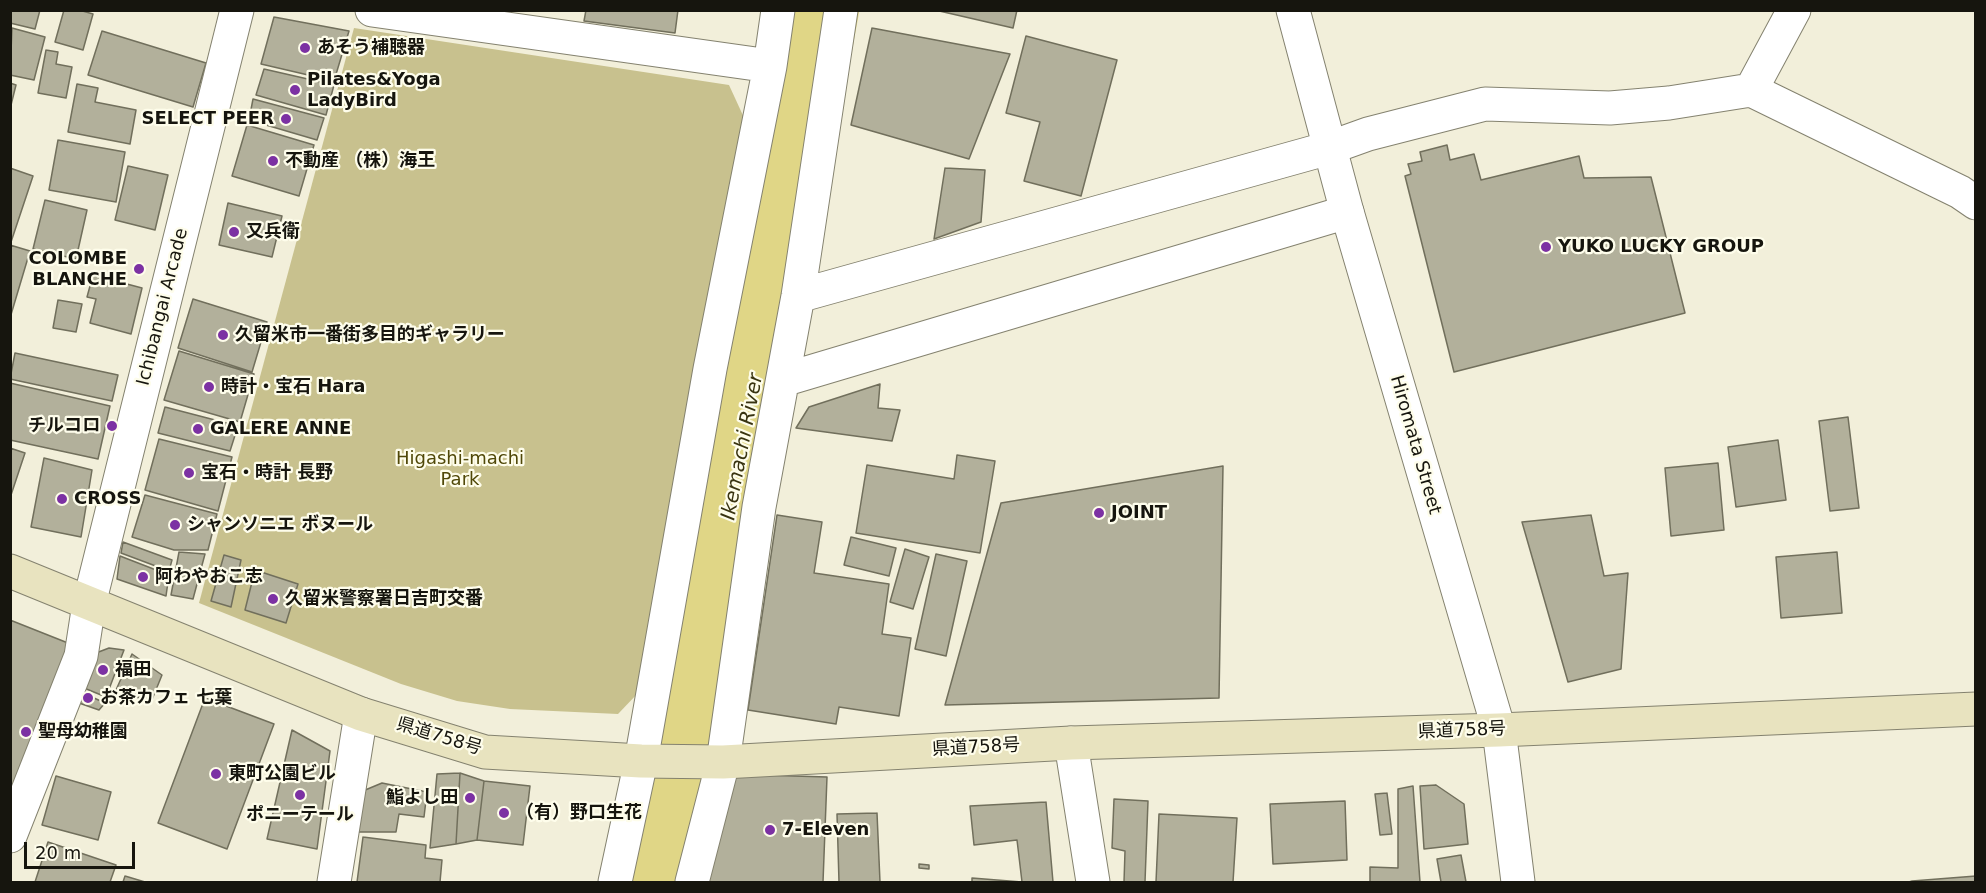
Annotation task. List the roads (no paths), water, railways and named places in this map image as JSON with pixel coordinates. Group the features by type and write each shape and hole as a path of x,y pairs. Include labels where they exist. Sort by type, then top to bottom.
{"main road":[{"name":"県道758号","path":"10,571 362,714 485,752 641,761 723,762 1071,743 1498,730 1976,710"}],"street":[{"name":"Ichibangai Arcade","path":"10,836 81,656 89,604 237,10"},
{"path":"372,10 771,66"},
{"path":"615,882 641,761 710,369 771,66 778,10"},
{"path":"692,882 723,762 759,507 798,296 841,10"},
{"name":"Hiromata Street","path":"1293,10 1347,212 1498,730 1518,882"},
{"path":"1750,90 1794,10"},
{"path":"798,296 1329,148 1368,134 1485,104 1610,108 1669,103 1750,90 1970,190"},
{"path":"783,380 1347,212"},
{"path":"334,882 362,714"},
{"path":"1071,743 1093,882"}],"waterway":[{"name":"Ikemachi River","path":"657,882 678,797 825,10"}],"place":[{"name":"あそう補聴器","path":"305,48"},
{"name":"Pilates&Yoga LadyBird","path":"295,90"},
{"name":"SELECT PEER","path":"286,119"},
{"name":"不動産 （株）海王","path":"273,161"},
{"name":"又兵衛","path":"234,232"},
{"name":"YUKO LUCKY GROUP","path":"1546,247"},
{"name":"COLOMBE BLANCHE","path":"139,269"},
{"name":"久留米市一番街多目的ギャラリー","path":"223,335"},
{"name":"時計・宝石 Hara","path":"209,387"},
{"name":"チルコロ","path":"112,426"},
{"name":"GALERE ANNE","path":"198,429"},
{"name":"宝石・時計 長野","path":"189,473"},
{"name":"CROSS","path":"62,499"},
{"name":"JOINT","path":"1099,513"},
{"name":"シャンソニエ ボヌール","path":"175,525"},
{"name":"阿わやおこ志","path":"143,577"},
{"name":"久留米警察署日吉町交番","path":"273,599"},
{"name":"福田","path":"103,670"},
{"name":"お茶カフェ 七葉","path":"88,698"},
{"name":"聖母幼稚園","path":"26,732"},
{"name":"東町公園ビル","path":"216,774"},
{"name":"ポニーテール","path":"300,795"},
{"name":"鮨よし田","path":"470,798"},
{"name":"（有）野口生花","path":"504,813"},
{"name":"7-Eleven","path":"770,830"}],"park label":[{"name":"Higashi-machi Park","path":"460,469"}]}
